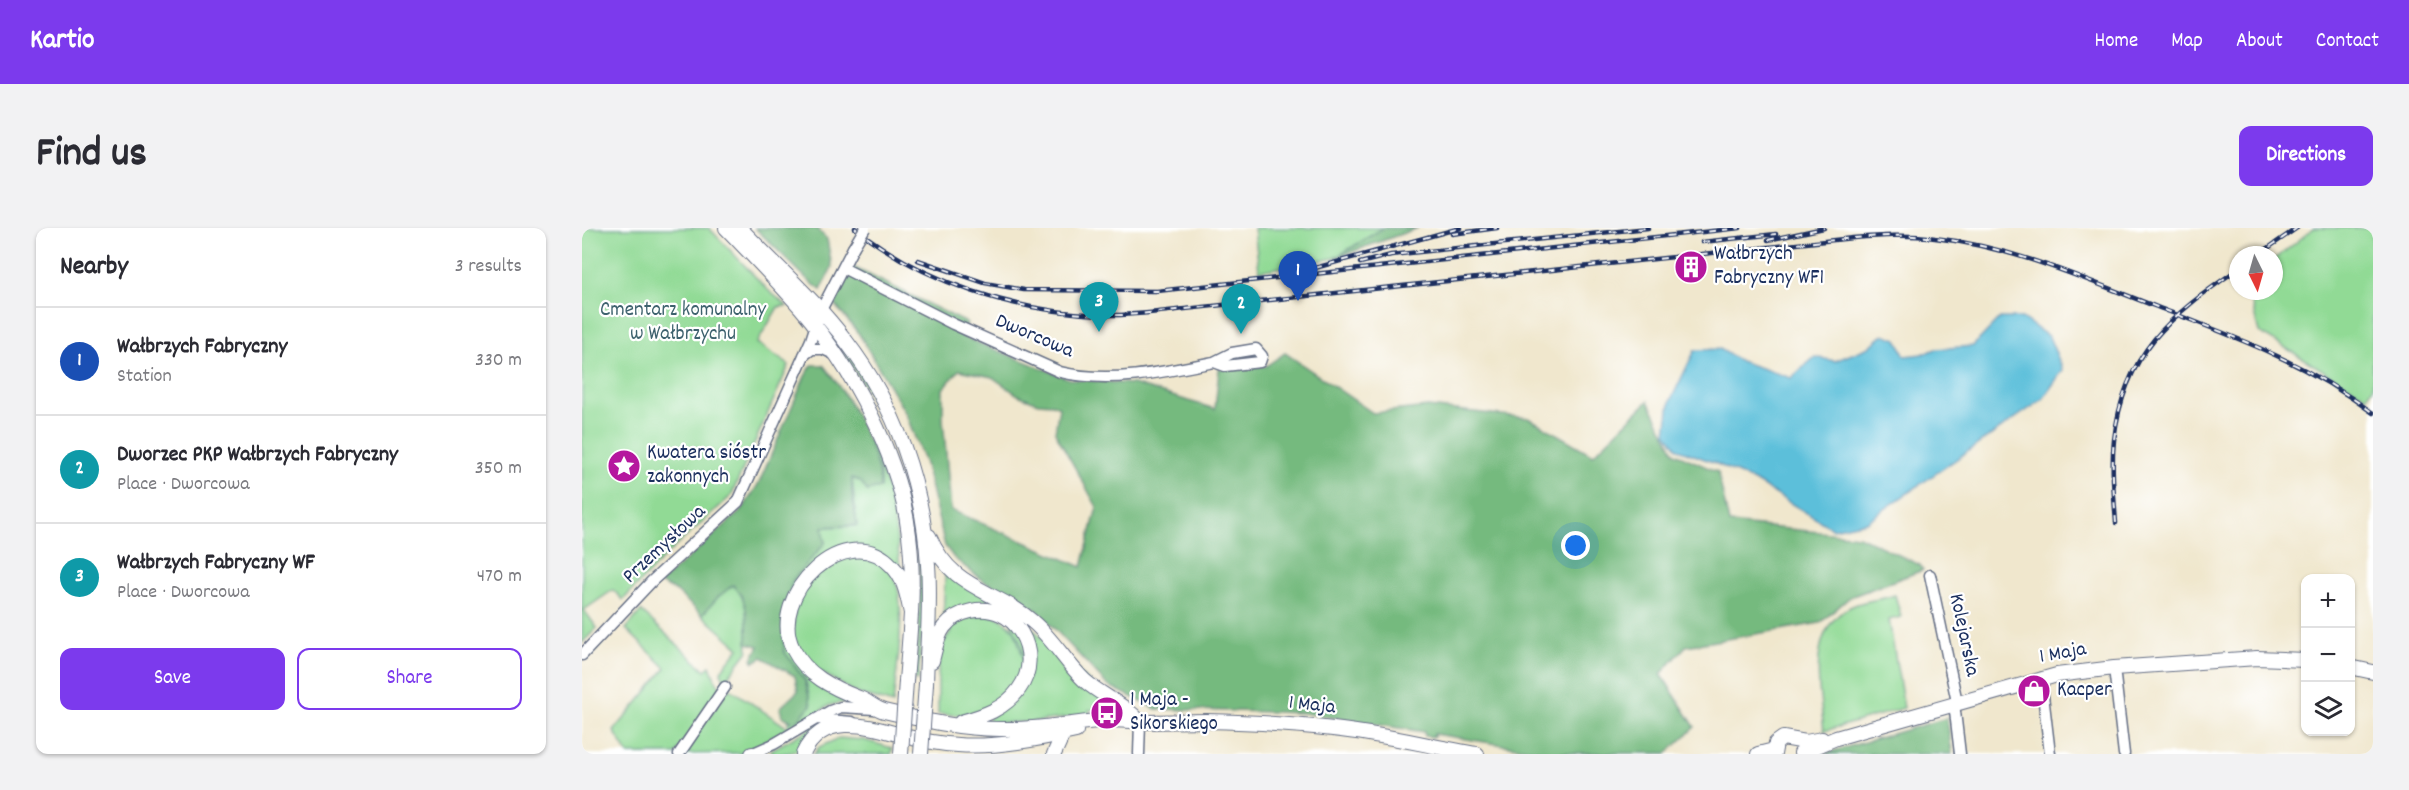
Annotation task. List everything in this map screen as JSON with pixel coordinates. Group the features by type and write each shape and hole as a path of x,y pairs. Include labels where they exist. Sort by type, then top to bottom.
{"main road":[{"path":"726,228 802,309 837,356 883,442 900,488 910,536 912,562 911,613 901,754"},
{"path":"740,228 845,340 868,371 898,430 914,477 928,565 926,684 921,754"},
{"path":"922,518 935,550 961,578 1033,621 1083,679 1116,704 1133,713 1140,722"},
{"path":"878,709 861,699 833,688 806,667 793,651 788,623 794,599 804,579 828,560 842,554 868,552 884,559 900,574 911,613"},
{"path":"926,684 943,630 956,616 986,609 1002,613 1020,628 1028,651 1029,662 1028,672 1018,690 997,709 951,725"},
{"name":"1 Maja","path":"1801,754 1836,738 2041,678 2114,668 2257,658 2301,660"},
{"path":"2355,668 2373,672"},
{"name":"1 Maja","path":"878,709 951,725 999,729 1109,720 1269,723 1335,729 1443,751 1477,754"},
{"name":"1 Maja","path":"860,724 912,737 960,745 1021,741 1140,722"},
{"path":"803,754 817,734 825,729 860,724"},
{"path":"1054,754 1063,734"},
{"path":"1758,754 1774,752 1779,740 1787,737 1794,739 1800,745 1801,754"},
{"name":"1 Maja","path":"1794,739 1806,742 1836,738"},
{"path":"960,745 989,754"}],"street":[{"name":"Przemysłowa","path":"582,655 652,581 738,502 804,356 820,312 865,228"},
{"name":"Dworcowa","path":"843,268 953,324 1060,372 1076,376 1119,376 1214,363 1225,366 1260,362"},
{"path":"804,356 812,349 823,349 837,356"},
{"name":"Kolejarska","path":"1930,575 1956,703 1959,754"},
{"path":"2114,668 2124,754"},
{"path":"2041,678 2050,754"},
{"path":"679,754 725,687"},
{"name":"1 Maja","path":"752,754 841,707 878,709"},
{"name":"1 Maja","path":"817,719 844,720 860,724"},
{"path":"1139,754 1140,722"}],"green space":[{"name":"Cmentarz komunalny w Wałbrzychu","path":"582,228 709,228 768,290 787,306 778,307 757,343 789,365 731,496 667,554 623,600 613,590 584,610 597,628 582,643"},
{"path":"755,228 816,228 827,239 832,267 821,290 809,281"},
{"path":"1254,228 1383,228 1335,258 1259,271"},
{"path":"1383,228 1418,228 1335,258"},
{"path":"2314,228 2373,228 2373,387 2367,397 2259,332 2250,300 2283,300 2283,253"},
{"path":"851,266 967,323 961,336 1069,379 1133,384 1215,409 1219,369 1266,366 1285,353 1373,413 1428,407 1529,418 1593,455 1648,401 1675,453 1718,472 1729,523 1859,536 1920,565 1923,570 1850,597 1820,623 1686,646 1661,674 1695,727 1667,753 1554,753 1434,734 1434,737 1425,736 1424,732 1304,713 1156,709 1107,685 1037,610 982,580 954,558 945,546 925,464 906,414 859,334 835,305","holes":["959,370 992,377 1018,395 1038,403 1053,404 1059,407 1055,432 1097,507 1082,567 951,510 943,419 943,389"]},
{"path":"831,329 865,380 879,407 892,434 911,492 922,552 924,584 918,681 915,680 920,575 913,508 905,476 881,416 848,359 828,331"},
{"path":"812,365 823,365 851,406 868,441 880,488 867,491 861,482 852,478 857,525 823,527 825,543 793,580 782,614 784,651 805,681 811,705 798,720 793,722 782,716 780,708 798,691 795,676 762,657 754,662 752,659 759,646 747,643 745,605 733,585 718,597 702,615 677,592 660,583 742,510 759,483 805,376"},
{"path":"868,441 871,441 887,488 897,535 900,568 865,548 800,579 787,645 852,701 830,705 789,730 788,721 798,720 811,705 806,681 784,651 782,614 793,580 825,543 823,527 857,526 852,478 861,482 867,491 880,488 880,472"},
{"path":"864,556 886,565 894,576 898,592 900,631 893,704 856,693 809,665 793,637 795,611 807,582 839,559"},
{"path":"950,573 1020,617 1118,709 1089,710 1089,715 1031,722 985,723 1029,676 1009,613 943,621 945,575"},
{"path":"733,585 742,593 746,607 748,651 725,681 721,673 722,669 739,648 702,615 718,597"},
{"path":"1895,595 1901,617 1889,620 1904,708 1824,731 1819,663 1826,631 1836,618 1850,607"},
{"path":"641,611 705,670 710,666 721,688 676,754 628,754 614,731 666,668 626,629"},
{"path":"969,615 998,617 1012,627 1019,638 1022,649 1023,662 1020,674 1015,686 1007,696 989,708 968,714 938,714 938,671 942,649 951,631 949,628"},
{"path":"729,688 788,728 743,753 682,754"},
{"path":"1947,718 1952,754 1826,754 1827,753"},
{"path":"822,722 829,722 805,746 792,752 773,754 771,750"},
{"path":"839,738 864,740 892,748 891,754 814,754 819,747"}],"water":[{"path":"2000,318 2022,318 2049,337 2063,370 2043,399 1866,522 1833,529 1754,481 1678,449 1666,433 1670,402 1695,350 1720,349 1740,361 1791,378 1815,357 1835,361 1869,347 1884,334 1897,339 1905,356 1936,349 1973,346"}],"railway":[{"path":"855,228 910,264 972,291 1036,308 1102,315 1154,312 1853,238 1884,236 1935,238 1964,242 2048,265 2214,329 2269,352 2322,379 2373,413"},
{"path":"1315,268 1460,228"},
{"path":"1452,234 1497,228"},
{"path":"1360,263 1391,255 1648,228"},
{"path":"918,260 985,283 1024,290 1157,291 1740,228"},
{"path":"1768,240 1824,228"},
{"path":"2271,246 2297,228"},
{"path":"1702,242 1776,234"},
{"path":"2116,523 2113,450 2119,409 2128,383 2154,339 2191,303 2229,275"}],"place":[{"name":"Wałbrzych Fabryczny WF1","path":"1691,267"},
{"name":"Wałbrzych Fabryczny","path":"1298,301"},
{"name":"Wałbrzych Fabryczny WF","path":"1099,332"},
{"name":"Dworzec PKP Wałbrzych Fabryczny","path":"1241,334"},
{"name":"Kwatera sióstr zakonnych","path":"624,466"},
{"name":"Kacper","path":"2034,691"},
{"name":"1 Maja - Sikorskiego","path":"1107,713"}]}
